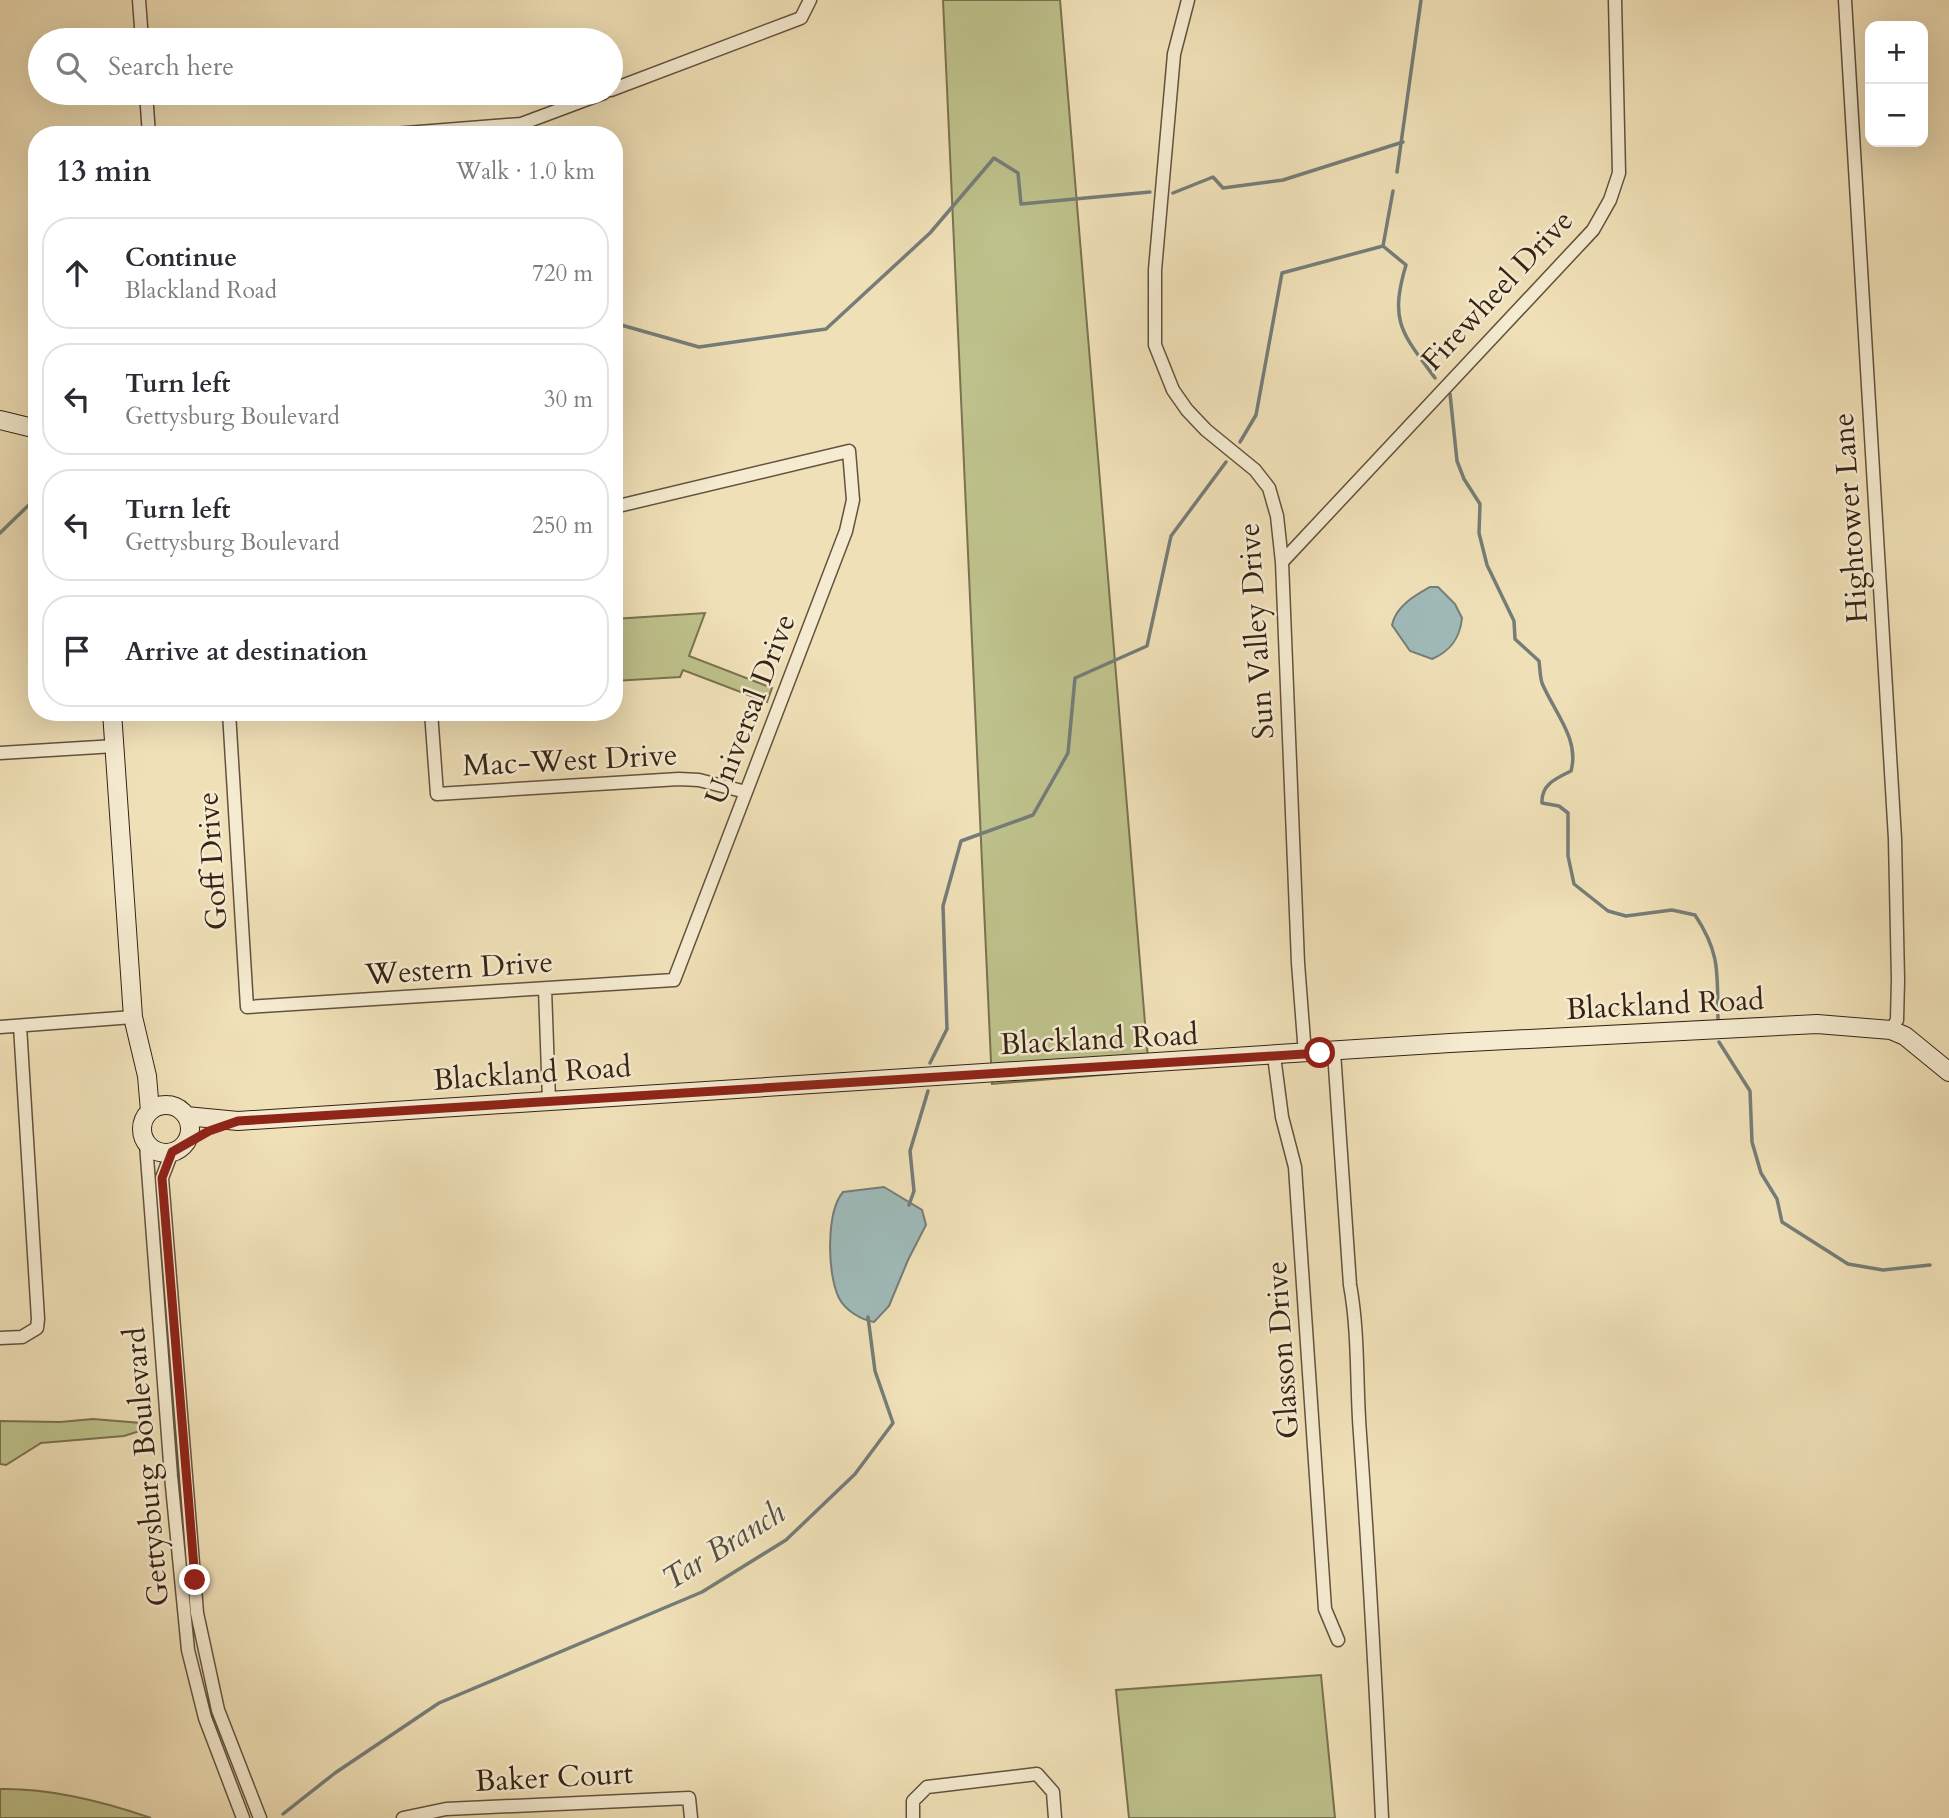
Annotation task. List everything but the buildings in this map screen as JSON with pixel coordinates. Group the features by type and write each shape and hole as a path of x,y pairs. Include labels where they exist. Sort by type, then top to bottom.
{"street":[{"path":"139,0 141,28"},
{"path":"623,85 801,18 810,0"},
{"name":"Sun Valley Drive","path":"1188,0 1176,43 1170,88 1156,270 1155,345 1160,363 1187,410 1206,430 1255,470 1269,488 1277,516 1282,562 1298,963 1305,1054"},
{"name":"Firewheel Drive","path":"1282,562 1531,297 1598,220 1610,200 1619,173 1615,0"},
{"name":"Hightower Lane","path":"1845,0 1895,839 1898,980 1897,1020 1891,1030"},
{"path":"147,105 148,126"},
{"path":"496,126 521,124 572,105"},
{"path":"0,420 28,427"},
{"name":"Universal Drive","path":"623,504 849,451 853,499 846,531 674,981"},
{"path":"114,721 133,1017 147,1076 150,1111 142,1129 146,1144 159,1153 178,1148 190,1126 147,1076"},
{"name":"Goff Drive","path":"230,721 247,1007"},
{"name":"Mac-West Drive","path":"431,721 437,794 679,779 699,780 746,792"},
{"path":"0,753 115,746"},
{"name":"Western Drive","path":"247,1007 674,981"},
{"path":"545,989 549,1100"},
{"path":"0,1027 133,1017"},
{"name":"Blackland Road","path":"179,1111 238,1121 1817,1024 1891,1030 1905,1036 1949,1072"},
{"path":"0,1338 29,1334 37,1328 38,1319 20,1026"},
{"path":"1335,1052 1350,1285 1357,1322 1358,1407 1375,1636 1382,1818"},
{"name":"Glasson Drive","path":"1274,1056 1282,1117 1294,1167 1325,1609 1338,1640"},
{"path":"150,1111 160,1106 179,1111"},
{"name":"Blackland Road","path":"178,1148 238,1121"},
{"name":"Gettysburg Boulevard","path":"146,1144 188,1650 205,1718 243,1818"},
{"name":"Gettysburg Boulevard","path":"178,1148 162,1178 195,1580 204,1656 218,1710 260,1818"},
{"path":"173,1494 189,1492"},
{"path":"181,1581 195,1580"},
{"path":"222,1760 235,1754"},
{"path":"913,1818 913,1801 927,1787 1037,1774 1053,1793 1055,1818"},
{"name":"Baker Court","path":"403,1818 446,1809 689,1798 691,1818"}],"green space":[{"path":"943,0 1060,0 1149,1071 992,1084"},
{"path":"705,613 689,656 772,688 767,702 683,670 680,677 623,680 623,618"},
{"path":"93,1419 141,1423 140,1431 124,1436 41,1443 6,1465 0,1464 0,1421 60,1422"},
{"path":"1321,1675 1335,1818 1129,1818 1116,1690"},
{"path":"0,1789 77,1797 151,1818 0,1818"}],"water":[{"path":"1430,587 1438,587 1455,604 1462,618 1453,643 1432,659 1410,651 1392,625 1402,607"},
{"path":"884,1187 922,1210 926,1225 889,1306 874,1322 854,1314 839,1298 832,1274 831,1228 837,1201 843,1192"}],"waterway":[{"name":"Tar Branch","path":"1397,172 1421,0"},
{"path":"1173,193 1213,177 1223,188 1283,180 1403,142"},
{"path":"623,326 699,347 826,329 930,233 994,158 1018,173 1021,204 1150,192"},
{"name":"Tar Branch","path":"1240,442 1256,415 1282,273 1383,246 1393,191"},
{"path":"1383,246 1406,265 1399,300 1402,326 1414,349 1435,378"},
{"path":"1450,394 1457,461 1464,479 1480,504 1479,533 1487,565 1514,621 1515,639 1539,661 1542,683 1572,748 1571,771 1547,786 1542,803 1559,806 1568,813 1568,856 1574,884 1608,911 1626,916 1672,910 1695,915 1709,941 1716,965 1718,1019"},
{"name":"Tar Branch","path":"930,1063 947,1029 943,906 961,841 1033,815 1068,753 1075,678 1147,646 1171,536 1226,462"},
{"path":"0,533 28,506"},
{"path":"1719,1042 1750,1091 1752,1142 1761,1173 1777,1199 1782,1222 1848,1264 1883,1270 1930,1265"},
{"name":"Tar Branch","path":"909,1205 914,1191 910,1151 928,1091"},
{"name":"Tar Branch","path":"283,1814 335,1773 439,1703 702,1592 786,1540 855,1474 893,1423 875,1371 868,1317"}],"route":[{"path":"195,1580 162,1178 172,1152 209,1131 238,1121 366,1112 1320,1053"}]}
